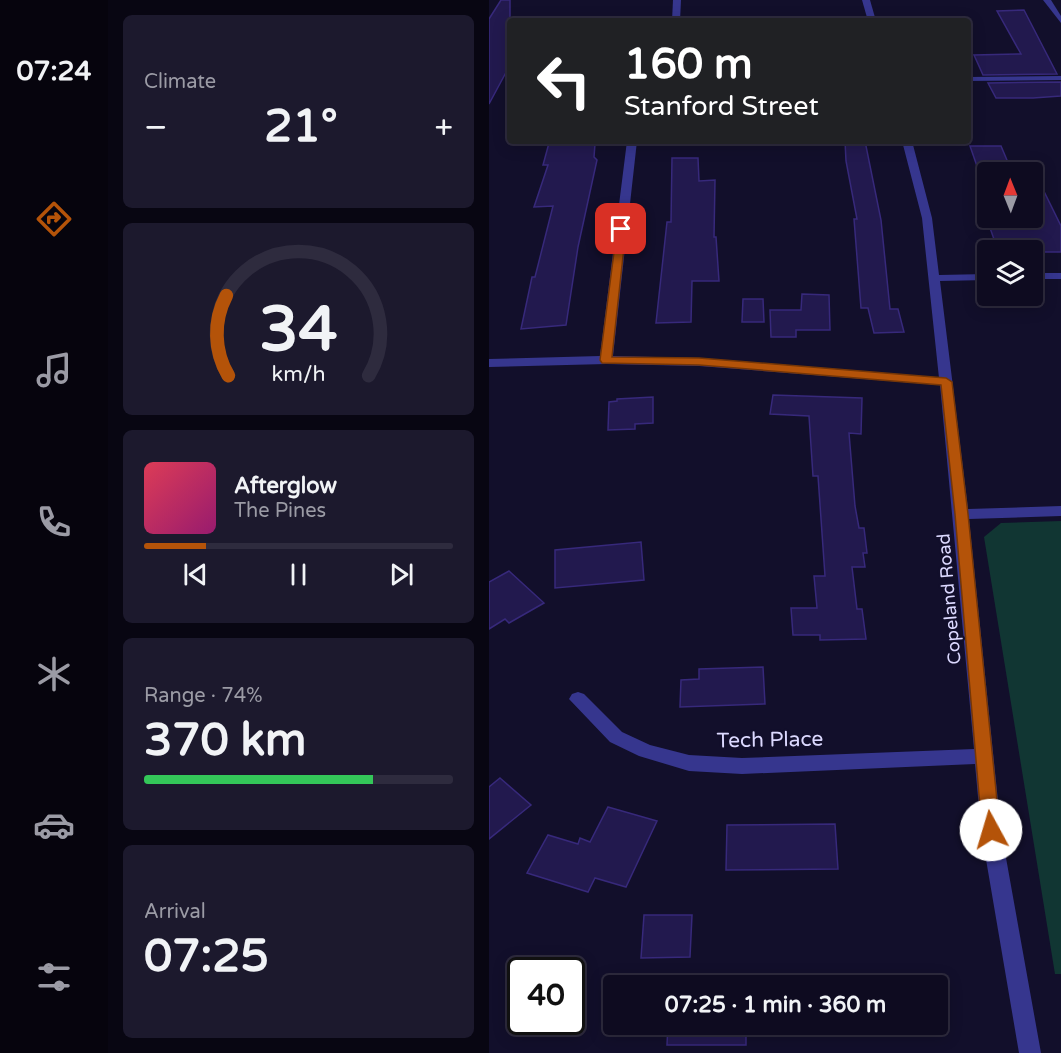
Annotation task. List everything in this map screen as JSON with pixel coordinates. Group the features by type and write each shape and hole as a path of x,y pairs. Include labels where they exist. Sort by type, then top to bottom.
{"street":[{"path":"676,18 677,0"},
{"path":"866,0 871,18"},
{"path":"1047,0 1061,21"},
{"path":"971,79 1061,78"},
{"path":"606,360 632,144"},
{"name":"Copeland Road","path":"908,144 925,207 935,278 961,514 983,756 998,874 1031,1053"},
{"path":"1043,276 1061,276"},
{"path":"935,278 977,277"},
{"path":"489,363 606,360 699,362 946,382"},
{"path":"961,514 1061,511"},
{"name":"Tech Place","path":"578,699 616,737 646,751 689,763 742,766 983,756"}],"green space":[{"path":"1061,521 1061,974 1055,974 984,537 1001,523"}],"building":[{"path":"501,0 510,0 510,18 507,18 507,71 489,104 489,19"},
{"path":"1024,10 1057,74 983,75 974,55 1021,54 997,11"},
{"path":"1061,82 1061,96 1033,98 996,98 988,83"},
{"path":"549,144 595,144 594,157 597,160 578,247 566,325 521,329 532,277 535,277 553,206 534,207 548,165 543,165"},
{"path":"845,144 866,144 881,220 890,309 898,309 904,332 874,333 868,308 861,308 854,219 857,219 846,161"},
{"path":"970,146 1001,146 1008,162 977,162 977,166"},
{"path":"672,158 698,158 699,181 715,180 714,237 716,237 719,281 692,281 691,322 656,323 667,222 671,222"},
{"path":"1043,189 1061,226 1061,252 1043,252 1043,240 994,240 990,228 1043,228"},
{"path":"802,294 829,295 830,330 796,330 796,337 771,337 770,310 801,310"},
{"path":"743,299 763,299 764,322 742,322"},
{"path":"773,395 862,398 861,434 849,433 855,506 859,528 864,528 867,553 863,553 865,567 852,567 857,609 862,609 866,639 820,640 820,635 793,635 791,608 817,608 814,576 825,576 818,476 813,476 809,416 770,414"},
{"path":"653,397 653,423 635,424 635,429 608,430 609,402 617,401 617,399"},
{"path":"641,542 644,580 555,588 555,550"},
{"path":"509,571 544,603 509,623 505,619 489,629 489,582"},
{"path":"763,667 765,704 680,707 681,680 699,679 699,669"},
{"path":"500,778 531,805 489,839 489,787"},
{"path":"608,807 657,821 626,887 595,878 588,892 527,873 548,835 578,844 580,838 590,842"},
{"path":"835,824 838,869 726,870 727,825"},
{"path":"644,915 692,915 690,957 641,958"},
{"path":"667,1035 746,1035 746,1045 667,1045"}],"route":[{"path":"621,229 606,360 699,362 946,382 991,830"}]}
